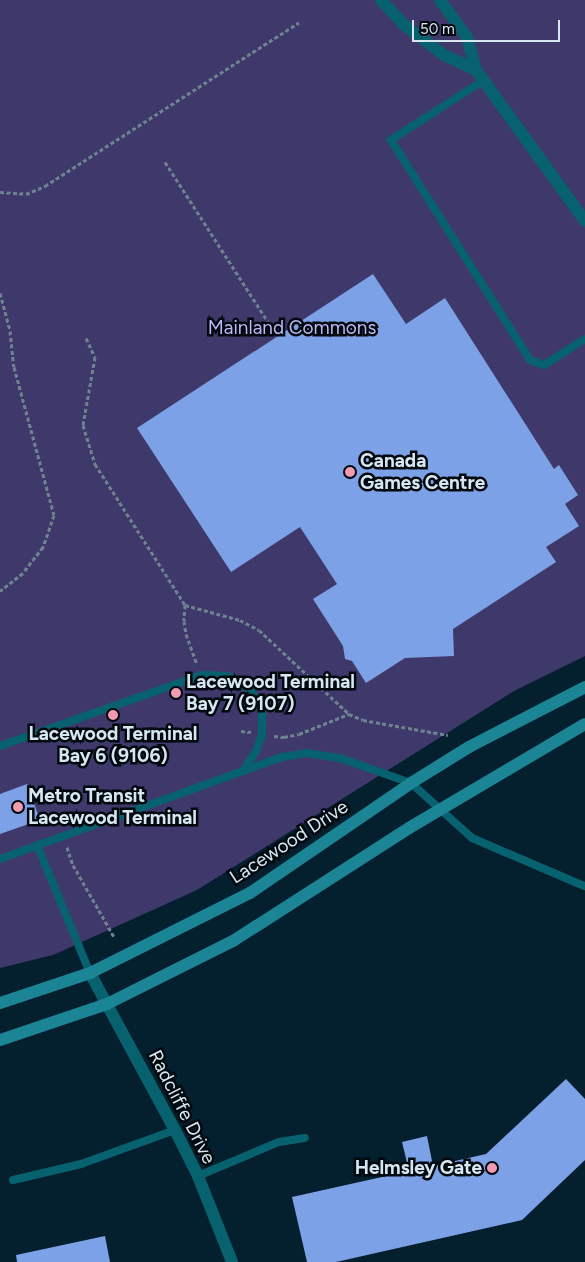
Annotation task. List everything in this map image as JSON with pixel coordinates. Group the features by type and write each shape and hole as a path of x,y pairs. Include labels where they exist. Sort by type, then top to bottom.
{"main road":[{"name":"Lacewood Drive","path":"0,1003 90,973 250,893 411,783 469,747 585,686"},
{"path":"0,1040 107,1004 233,941 440,809 585,724"}],"street":[{"path":"380,0 410,30 444,55 480,75"},
{"path":"440,0 467,37 480,75 585,221"},
{"name":"Radcliffe Drive","path":"90,973 198,1176 232,1262"}],"lane":[{"path":"480,75 391,140 530,360 544,364 585,339"},
{"path":"0,746 202,675 228,676 251,691 262,711 262,734 256,751 243,771"},
{"path":"0,859 282,757 307,753 340,758 411,783 472,838 584,886"},
{"path":"37,845 90,973"},
{"path":"13,1180 81,1164 175,1130"},
{"path":"198,1176 279,1142 305,1138"}],"path":[{"path":"0,192 26,194 45,186 299,22"},
{"path":"166,162 274,331"},
{"path":"0,293 10,331 14,367 54,516 44,547 23,573 0,591"},
{"path":"86,338 95,357 83,425 95,464 186,605 184,621 186,634 202,675"},
{"path":"186,605 240,620 259,630 349,714 369,721 448,734"},
{"path":"241,731 284,737 299,734 349,714"},
{"path":"63,836 72,865 114,937"}],"green space":[{"name":"Mainland Commons","path":"0,0 585,0 585,656 514,691 197,890 53,955 0,968"}],"building":[{"name":"Canada Games Centre","path":"373,274 406,324 445,298 554,469 559,465 578,495 565,504 579,526 546,547 556,562 453,629 454,656 405,658 366,683 352,661 345,659 343,646 313,599 337,584 300,527 231,572 137,428"},
{"name":"Metro Transit Lacewood Terminal","path":"27,784 40,820 0,834 0,794"},
{"name":"Helmsley Gate","path":"566,1079 585,1099 585,1160 522,1220 336,1262 307,1262 292,1197 409,1171 402,1142 427,1136 433,1166 486,1154"},
{"path":"105,1236 110,1262 17,1262 16,1255"}],"place":[{"name":"Canada Games Centre","path":"350,472"},
{"name":"Lacewood Terminal Bay 7 (9107)","path":"176,693"},
{"name":"Lacewood Terminal Bay 6 (9106)","path":"113,715"},
{"name":"Metro Transit Lacewood Terminal","path":"18,807"},
{"name":"Helmsley Gate","path":"492,1168"}]}
